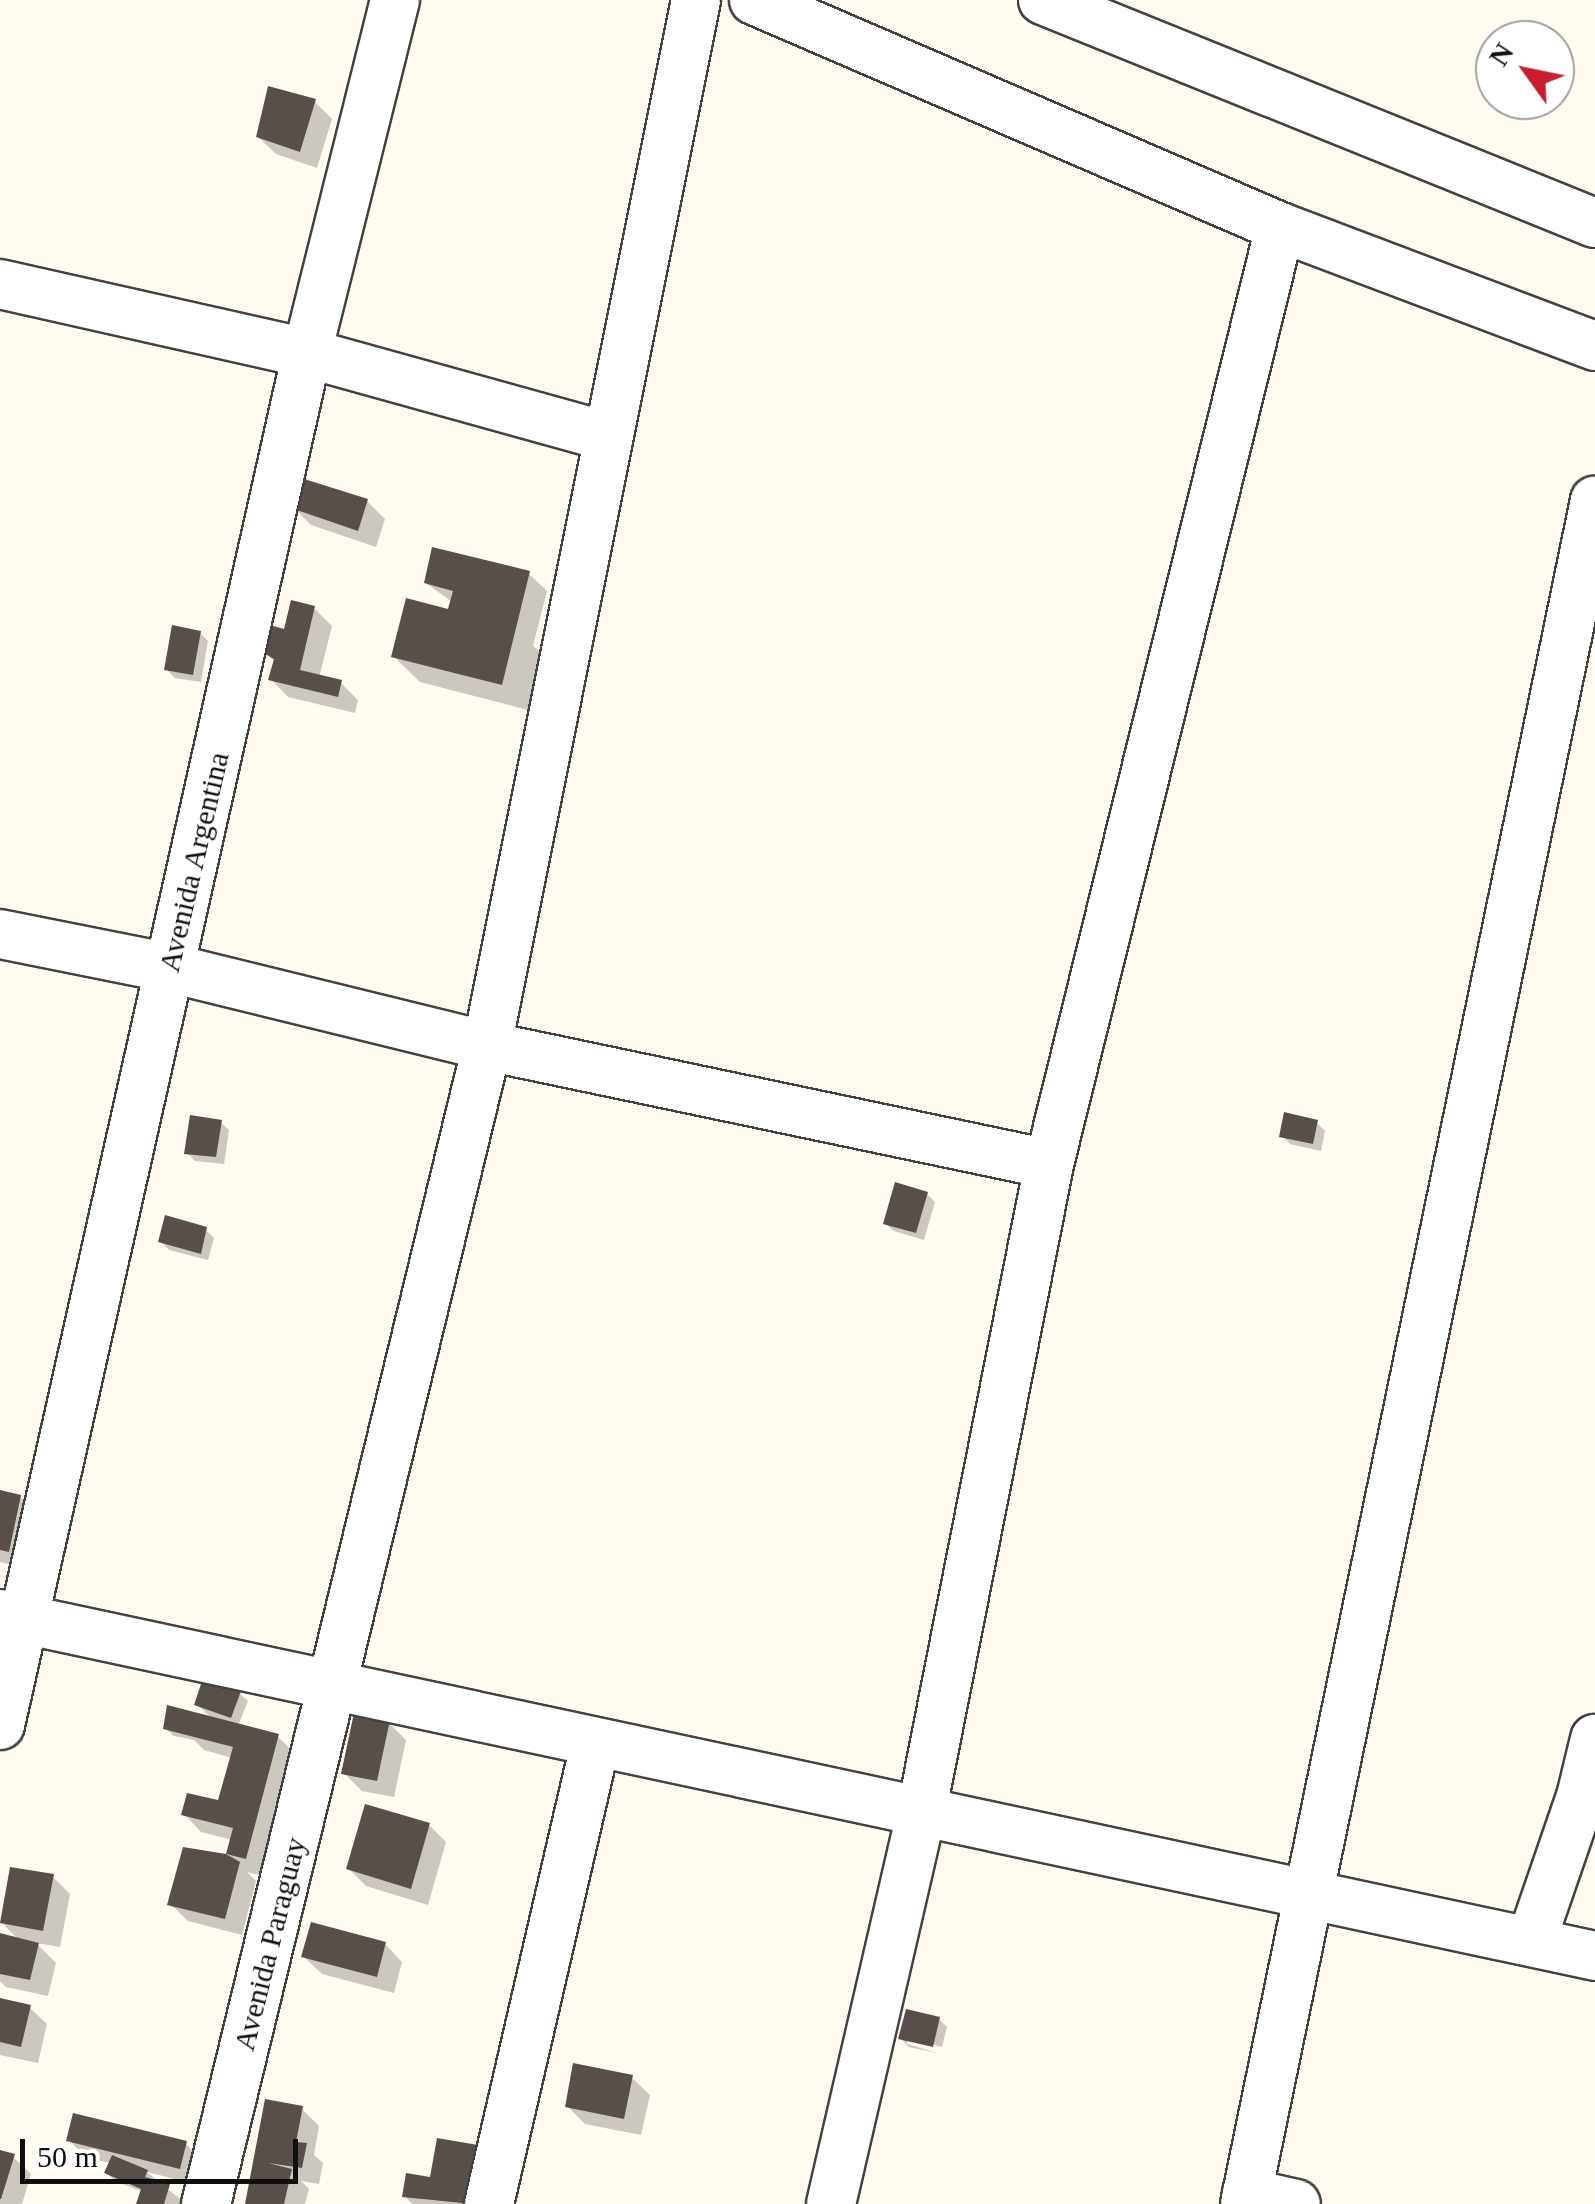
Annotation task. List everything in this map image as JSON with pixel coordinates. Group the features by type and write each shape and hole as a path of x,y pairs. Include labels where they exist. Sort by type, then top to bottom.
{"street":[{"name":"Avenida Argentina","path":"0,1726 13,1617 170,968 306,353 395,0"},
{"name":"Avenida Paraguay","path":"206,2204 487,1046 696,0"},
{"path":"754,0 1280,227 1595,346"},
{"path":"1044,0 1595,223"},
{"path":"831,2204 922,1808 1049,1164 1280,227"},
{"path":"0,284 306,353 606,436"},
{"path":"1296,2204 1246,2199 1595,501"},
{"path":"0,934 170,968 487,1046 1049,1164"},
{"path":"13,1617 334,1684 594,1744 922,1808 1532,1939 1595,1956"},
{"path":"1532,1939 1581,1797 1595,1739"},
{"path":"489,2204 594,1744"}],"building":[{"path":"268,86 316,99 300,152 256,137"},
{"path":"301,478 368,499 358,531 291,508"},
{"path":"432,547 530,571 502,685 391,657 406,598 448,609 453,591 424,583"},
{"path":"291,600 315,606 300,670 342,680 338,697 268,680 274,659 260,651 266,624 284,629"},
{"path":"172,625 201,631 193,675 164,670"},
{"path":"1284,1112 1318,1120 1313,1144 1279,1137"},
{"path":"190,1115 222,1120 216,1157 184,1154"},
{"path":"895,1182 928,1192 916,1233 883,1224"},
{"path":"165,1215 207,1227 201,1254 158,1242"},
{"path":"0,1490 21,1495 9,1552 0,1550"},
{"path":"203,1678 241,1691 231,1718 194,1705"},
{"path":"167,1705 279,1734 246,1859 226,1854 233,1828 181,1815 187,1793 218,1800 233,1747 163,1729"},
{"path":"354,1713 390,1720 377,1781 341,1774"},
{"path":"365,1804 430,1823 411,1889 346,1869"},
{"path":"183,1847 226,1854 240,1862 225,1919 167,1905"},
{"path":"10,1867 54,1874 43,1931 0,1923"},
{"path":"311,1922 386,1942 377,1977 301,1957"},
{"path":"0,1933 39,1943 30,1980 0,1974"},
{"path":"0,1998 31,2005 21,2047 0,2042"},
{"path":"906,2009 940,2017 933,2047 898,2039"},
{"path":"573,2063 633,2075 624,2119 565,2107"},
{"path":"265,2099 303,2106 296,2142 307,2143 302,2168 268,2163 292,2169 284,2204 245,2204"},
{"path":"73,2113 187,2141 180,2169 66,2141"},
{"path":"437,2138 484,2146 473,2204 402,2197 406,2173 430,2177"},
{"path":"0,2150 15,2154 1,2199 0,2199"},
{"path":"112,2155 148,2170 145,2177 170,2184 164,2204 136,2204 141,2189 104,2173"}]}
